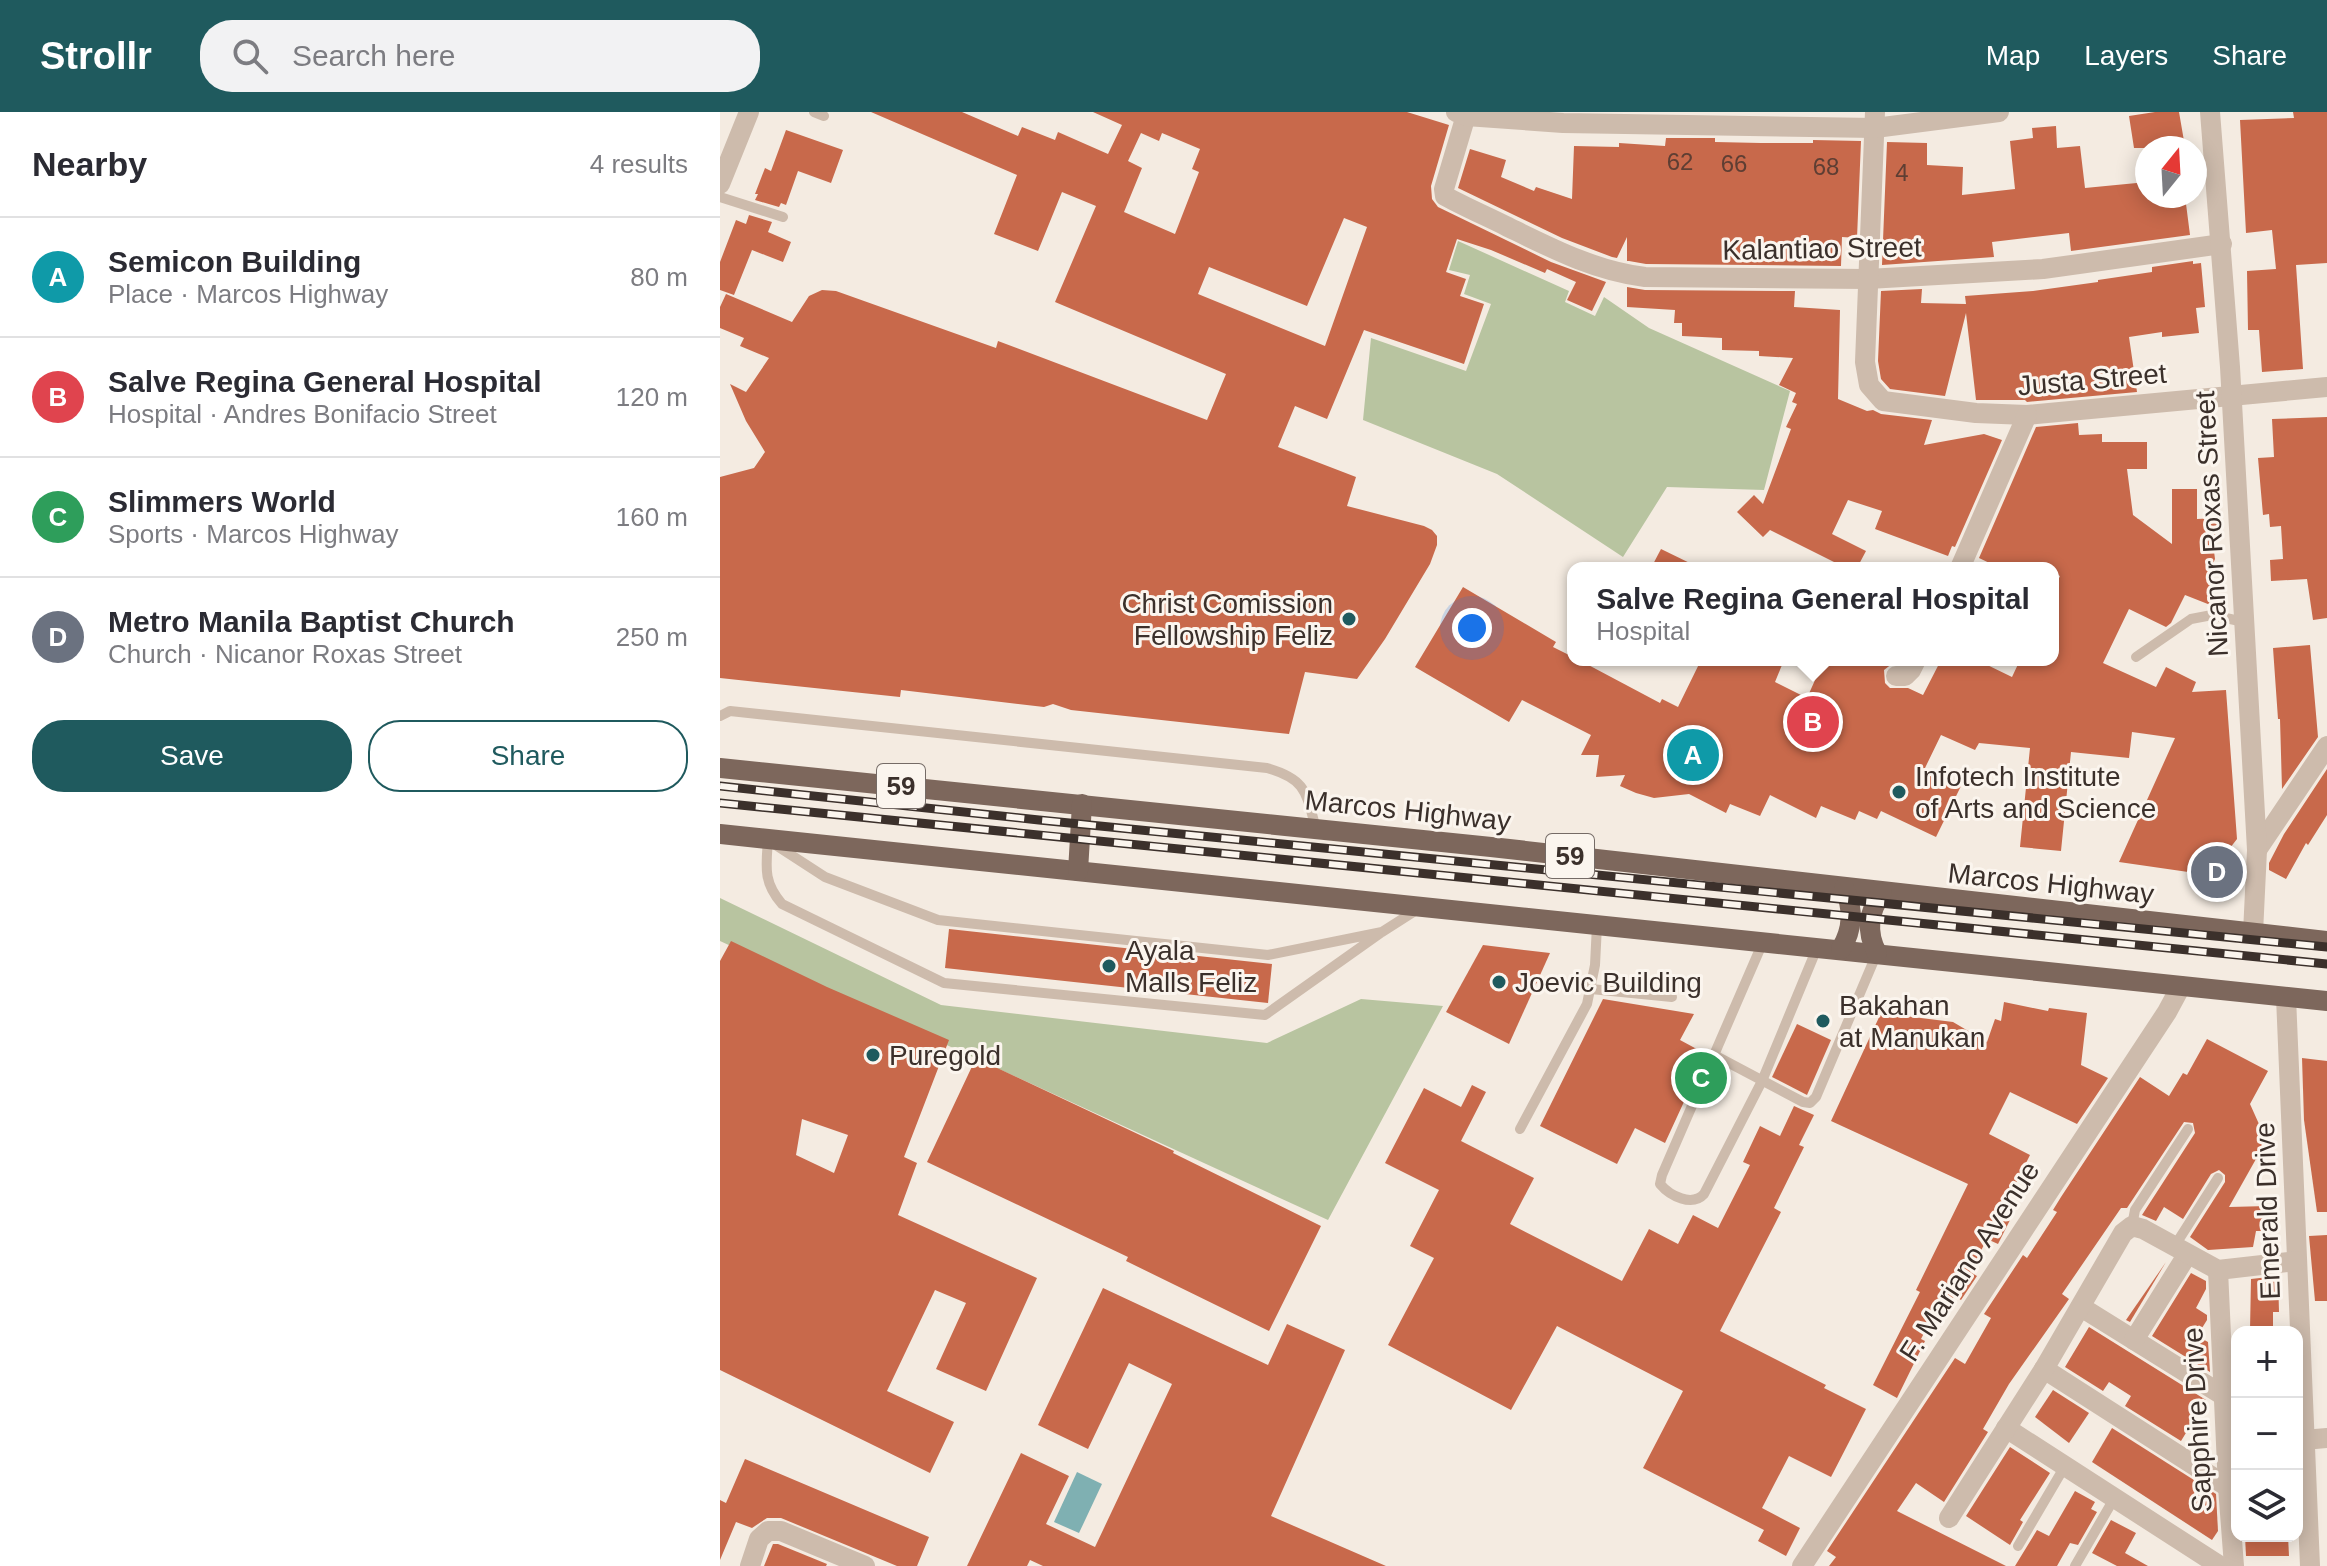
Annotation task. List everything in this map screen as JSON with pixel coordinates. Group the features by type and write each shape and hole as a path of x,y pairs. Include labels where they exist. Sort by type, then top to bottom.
{"main road":[{"name":"Marcos Highway","path":"720,768 1792,880 1882,893 2327,941"},
{"path":"1078,871 1082,804"},
{"name":"59","path":"720,834 2327,1001"},
{"path":"1841,949 1851,920 1849,899 1844,888"},
{"path":"1877,953 1869,922 1875,901 1882,893"}],"street":[{"path":"720,184 749,112"},
{"path":"1463,113 1563,123 1875,120 1999,112"},
{"name":"Nicanor Roxas Street","path":"2210,112 2232,394 2257,850 2253,933"},
{"name":"Kalantiao Street","path":"1463,113 1444,189 1445,196 1546,246 1601,269 1622,274 1645,277 1868,279 2043,269 2222,244"},
{"path":"1868,279 1875,120"},
{"name":"Justa Street","path":"1868,279 1865,362 1869,385 1883,401 1976,413 2027,415 2327,387"},
{"path":"1963,562 2027,415"},
{"path":"1896,676 1905,676 1912,666"},
{"path":"2257,850 2327,746"},
{"name":"F. Mariano Avenue","path":"1802,1566 2167,1012 2181,986"},
{"name":"Emerald Drive","path":"2286,997 2310,1566"},
{"path":"1949,1518 2044,1369 2123,1233 2132,1226 2218,1270 2297,1261"},
{"path":"2134,1340 2181,1251"},
{"name":"Sapphire Drive","path":"2218,1270 2234,1566"},
{"path":"2081,1307 2224,1396"},
{"path":"2044,1369 2228,1487"},
{"path":"2006,1428 2220,1566"},
{"path":"2304,1440 2327,1438"},
{"path":"750,1566 759,1539 768,1531 781,1531 865,1566"}],"lane":[{"path":"720,197 783,217"},
{"path":"2136,657 2191,619 2212,615 2244,622"},
{"path":"720,716 730,711 1267,768 1287,773 1305,789 1316,829"},
{"path":"1382,932 1268,955 938,920 825,877 768,840 766,870 770,890 782,904 944,983 1265,1015 1423,906"},
{"path":"1520,1129 1587,1004 1595,965 1597,925"},
{"path":"1763,942 1662,1175 1660,1184 1665,1190 1692,1201 1704,1194 1762,1081 1817,948"},
{"path":"1714,1055 1810,1103 1816,1097 1877,953"},
{"path":"1591,989 1672,997"},
{"path":"2132,1226 2135,1210 2188,1129"},
{"path":"2181,1251 2218,1178"},
{"path":"2018,1546 2065,1466"},
{"path":"2075,1566 2115,1497"}],"green space":[{"path":"1458,241 1569,291 1565,302 1595,316 1604,297 1649,328 1790,391 1764,490 1667,487 1623,557 1497,474 1363,420 1371,338 1466,371 1491,304 1464,294 1470,275 1449,270"},
{"path":"720,898 941,1005 1267,1043 1361,999 1443,1006 1328,1220 720,941"}],"water":[{"path":"1077,1472 1102,1484 1079,1533 1054,1522"}],"building":[{"path":"871,112 962,112 1018,136 1022,127 1055,140 1058,132 1108,154 1122,125 1093,112 1407,112 1449,125 1431,186 1432,199 1438,207 1551,262 1606,282 1592,311 1567,300 1576,282 1457,239 1446,272 1466,279 1460,296 1484,304 1464,364 1364,330 1327,419 1295,406 1278,447 1356,477 1347,506 1424,526 1437,536 1437,545 1430,564 1357,679 1305,672 1289,734 1071,710 1053,704 1044,707 901,690 900,697 720,678 720,477 754,468 765,452 746,421 730,384 746,392 769,358 740,346 744,338 720,328 720,307 726,294 792,322 809,296 822,290 836,291 996,348 998,341 1207,420 1226,374 1055,302 1096,206 1062,192 1038,251 994,234 1017,175","holes":["1141,133 1159,141 1162,133 1200,149 1192,169 1199,172 1175,234 1124,212 1142,168 1128,161","1344,218 1367,227 1325,346 1198,294 1209,267 1307,306"]},
{"path":"2179,112 2183,136 2135,136 2134,148 2129,116"},
{"path":"2293,112 2327,112 2327,263 2296,265 2303,369 2262,372 2259,330 2248,330 2247,271 2276,269 2272,230 2246,233 2240,120 2294,118"},
{"path":"2056,126 2057,148 2080,146 2085,188 2135,183 2135,208 2187,208 2190,235 2071,251 2069,233 1992,242 1994,257 1882,265 1887,142 1927,143 1927,165 1963,167 1962,195 2015,189 2010,141 2033,138 2032,128"},
{"path":"786,130 843,150 831,183 798,171 786,205 781,203 779,207 755,200 758,194 755,194 765,168 771,171"},
{"path":"1666,138 1715,138 1715,142 1761,143 1861,141 1857,238 1842,237 1841,266 1646,264 1627,261 1627,237 1617,258 1612,257 1562,238 1458,188 1470,149 1506,160 1501,177 1534,191 1536,187 1572,199 1574,146 1619,147 1619,143 1665,146"},
{"path":"749,215 772,222 768,232 791,242 783,262 752,250 734,295 720,290 720,262 736,220 746,224"},
{"path":"2193,261 2193,264 2201,263 2205,307 2196,308 2199,333 2162,337 2162,332 2129,337 2137,392 2027,402 1976,400 1966,313 1945,396 1890,389 1881,379 1878,361 1881,291 1922,289 1921,303 1966,304 1965,296 2098,282 2152,272 2152,267"},
{"path":"1627,287 1645,290 1795,291 1794,307 1840,310 1838,399 1867,411 1932,420 1924,445 1984,434 2002,440 1955,547 1952,546 1948,556 1875,529 1882,511 1848,500 1832,534 1866,551 1860,562 1834,562 1770,530 1763,537 1737,512 1754,495 1763,504 1791,429 1786,427 1797,404 1792,402 1796,393 1779,385 1793,358 1759,356 1759,351 1722,350 1722,338 1682,336 1682,323 1674,323 1675,310 1627,307"},
{"path":"2327,417 2327,618 2313,620 2307,579 2271,581 2270,560 2283,559 2281,526 2270,527 2269,514 2263,515 2258,458 2274,457 2272,419"},
{"path":"2078,423 2079,435 2102,434 2102,442 2147,442 2147,469 2127,469 2133,515 2172,544 2172,489 2197,489 2197,519 2217,518 2217,536 2212,536 2215,559 2207,577 2218,608 2185,595 2166,627 2129,609 2103,663 2156,687 2166,667 2196,682 2192,692 2226,690 2237,839 2209,875 2119,862 2175,738 2132,732 2129,758 2071,752 2061,851 2020,847 2030,748 1979,743 1975,750 1941,735 1925,768 1961,786 1936,837 1881,811 1877,819 1859,811 1855,820 1821,806 1816,818 1770,795 1760,816 1730,804 1726,813 1689,794 1654,798 1636,793 1620,786 1625,775 1596,777 1599,755 1581,755 1591,735 1522,700 1509,722 1415,667 1463,587 1556,642 1553,647 1567,654 1567,666 1590,666 1660,703 1662,699 1678,707 1698,666 1782,666 1775,682 1807,698 1821,666 1889,666 1884,670 1885,683 1890,688 1908,688 1923,695 1938,666 1989,666 2012,677 2017,666 2059,666 2059,562 1987,562 1979,558 2036,427"},
{"path":"1661,549 1688,562 1654,562"},
{"path":"2310,645 2318,737 2282,789 2280,719 2273,648"},
{"path":"2327,769 2327,815 2308,845 2306,843 2286,879 2269,870 2269,863 2284,834"},
{"name":"Ayala Malls Feliz","path":"949,929 1272,964 1268,1003 945,968"},
{"path":"731,941 949,1040 904,1157 917,1163 898,1215 1037,1278 986,1391 936,1369 966,1303 935,1290 887,1391 954,1422 930,1473 720,1370 720,961","holes":["802,1119 848,1135 834,1173 796,1155"]},
{"name":"Joevic Building","path":"1483,945 1550,953 1509,1044 1446,1012"},
{"path":"1603,999 1694,1014 1680,1040 1706,1054 1665,1143 1635,1128 1617,1164 1540,1126"},
{"path":"2004,1002 2048,1011 2049,1008 2087,1013 2081,1065 2108,1078 2077,1124 2010,1092 1989,1134 2030,1155 2003,1209 2013,1214 1998,1244 1987,1239 1970,1272 1977,1276 1961,1300 1954,1296 1949,1306 1940,1302 1897,1398 1873,1385 1920,1292 1916,1290 1968,1184 1831,1121 1881,1013 1953,1022 1987,1042 1995,1019 2001,1021"},
{"path":"1797,1024 1831,1040 1807,1095 1772,1077"},
{"path":"2207,1039 2268,1071 2250,1104 2263,1133 2260,1161 2256,1159 2229,1207 2268,1206 2265,1231 2256,1231 2253,1247 2208,1250 2190,1237 2225,1182 2225,1175 2219,1170 2211,1174 2183,1219 2164,1207 2156,1221 2142,1215 2195,1133 2193,1123 2184,1122 2127,1208 2121,1208 2062,1294 2069,1299 2009,1384 1983,1429 1988,1432 1944,1502 1916,1483 1897,1511 2006,1566 1829,1566 1836,1557 1827,1551 1955,1358 1965,1364 1991,1318 1984,1314 2023,1255 2027,1258 2057,1212 2053,1210 2061,1197 2140,1077 2169,1096 2183,1073 2187,1075"},
{"path":"976,1058 1174,1151 1321,1226 1269,1331 1126,1261 1128,1257 927,1162"},
{"path":"2302,1058 2327,1061 2327,1212 2317,1212 2304,1120"},
{"path":"1472,1085 1486,1092 1461,1141 1534,1178 1510,1224 1622,1281 1649,1229 1678,1244 1693,1215 1718,1228 1750,1165 1743,1162 1760,1126 1780,1136 1794,1106 1814,1115 1799,1145 1804,1147 1774,1208 1781,1212 1720,1331 1866,1409 1831,1477 1789,1456 1762,1508 1800,1528 1786,1556 1758,1541 1764,1530 1643,1468 1683,1391 1557,1326 1511,1410 1388,1345 1434,1258 1410,1246 1439,1190 1385,1163 1424,1088 1461,1107"},
{"path":"2327,1235 2327,1301 2315,1301 2309,1236"},
{"path":"2166,1262 2130,1322 2126,1320"},
{"path":"2191,1273 2206,1281 2206,1289 2196,1308 2207,1315 2207,1320 2197,1336 2208,1342 2210,1372 2152,1336"},
{"path":"2278,1276 2279,1312 2273,1312 2273,1326 2250,1326 2251,1279"},
{"path":"1103,1288 1268,1365 1287,1324 1345,1350 1271,1516 1386,1566 1043,1566 1030,1560 1027,1566 967,1566 1021,1453 1069,1476 1046,1524 1095,1547 1172,1384 1129,1363 1088,1449 1038,1425"},
{"path":"2089,1327 2206,1400 2181,1441 2125,1406 2131,1396 2109,1382 2103,1391 2065,1367"},
{"path":"2053,1390 2089,1413 2069,1443 2035,1417"},
{"path":"2112,1428 2216,1494 2218,1531 2212,1540 2092,1462"},
{"path":"2010,1447 2050,1473 2020,1520 2023,1522 2010,1545 1966,1516"},
{"path":"745,1459 929,1537 917,1566 897,1566 781,1518 767,1518 752,1528 736,1522 720,1560 720,1500 726,1503"},
{"path":"2075,1491 2095,1502 2091,1509 2097,1512 2078,1545 2070,1543 2057,1566 2015,1566 2037,1530 2049,1536"},
{"path":"2111,1520 2136,1533 2125,1553 2148,1566 2117,1566 2092,1553"},
{"path":"2245,1542 2288,1542 2289,1556 2246,1556"},
{"path":"773,1544 778,1544 827,1564 764,1566"}],"railway":[{"path":"720,786 2327,947"},
{"path":"720,803 2327,964"}],"place":[{"name":"Christ Comission Fellowship Feliz","path":"1349,619"},
{"name":"Salve Regina General Hospital","path":"1813,722"},
{"name":"Semicon Building","path":"1693,755"},
{"name":"Infotech Institute of Arts and Science","path":"1899,792"},
{"name":"Metro Manila Baptist Church","path":"2217,872"},
{"name":"Ayala Malls Feliz","path":"1109,966"},
{"name":"Joevic Building","path":"1499,982"},
{"name":"Bakahan at Manukan","path":"1823,1021"},
{"name":"Puregold","path":"873,1055"},
{"name":"Slimmers World","path":"1701,1078"}]}
